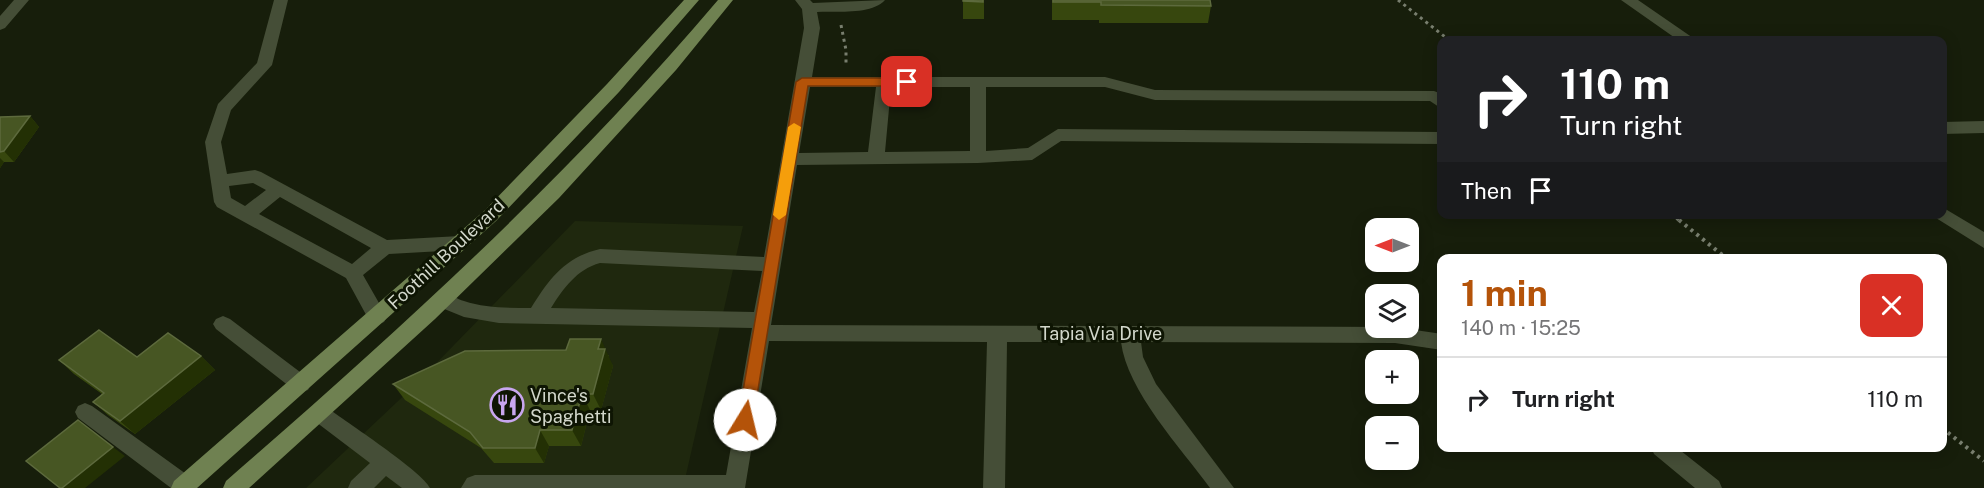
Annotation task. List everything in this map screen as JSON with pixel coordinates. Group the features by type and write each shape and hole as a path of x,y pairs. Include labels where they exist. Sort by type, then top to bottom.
{"main road":[{"name":"Foothill Boulevard","path":"184,487 490,216 614,88 692,0"},
{"name":"Foothill Boulevard","path":"234,488 444,301 501,246 621,121 726,0"}],"street":[{"path":"0,25 22,0"},
{"path":"281,0 264,65 225,108 213,142 223,202 353,273 377,317"},
{"path":"472,488 475,485 735,487 760,327 812,28 806,4 862,5 878,0"},
{"path":"1628,0 1682,36"},
{"path":"802,82 1105,82 1155,95 1434,96 1437,99"},
{"path":"876,158 884,82"},
{"path":"978,82 978,157"},
{"path":"1947,128 1984,128"},
{"path":"789,159 978,157 1032,154 1058,135 1437,138"},
{"path":"221,181 255,176 385,247 460,243"},
{"path":"246,214 279,189"},
{"path":"1947,216 1984,241"},
{"path":"353,273 385,247"},
{"path":"535,317 551,291 576,264 588,258 600,256 700,260 718,264 771,264"},
{"name":"Tapia Via Drive","path":"444,301 476,311 535,317 760,327 997,333 1395,335 1437,341"},
{"path":"223,324 301,384"},
{"path":"994,488 997,333"},
{"path":"1130,333 1133,357 1149,390 1223,488"},
{"path":"84,412 184,487"},
{"path":"319,413 419,488"},
{"path":"1667,452 1711,488"},
{"path":"359,488 386,462"}],"path":[{"path":"1398,0 1444,36"},
{"path":"841,21 848,55 844,73"},
{"path":"1677,219 1721,254"},
{"path":"1947,432 1984,461"}],"shaded area":[{"path":"575,221 743,226 683,488 306,488 415,385"}],"building":[{"path":"983,0 983,2 963,1"},
{"path":"1053,0 1210,0 1211,6 1101,5 1101,2 1053,2"},
{"path":"30,116 4,151 0,152 0,117"},
{"path":"99,330 137,357 168,333 201,356 120,421 93,402 104,393 59,360"},
{"name":"Vince's Spaghetti","path":"570,339 601,339 598,349 605,349 593,394 582,394 572,430 540,430 535,448 483,448 470,432 393,384 465,351 566,350"},
{"path":"78,420 113,447 60,488 26,461"}],"slow traffic":[{"path":"779,215 794,127"}],"place":[{"name":"Vince's Spaghetti","path":"507,405"}],"route":[{"path":"745,420 802,82 907,82"}]}
